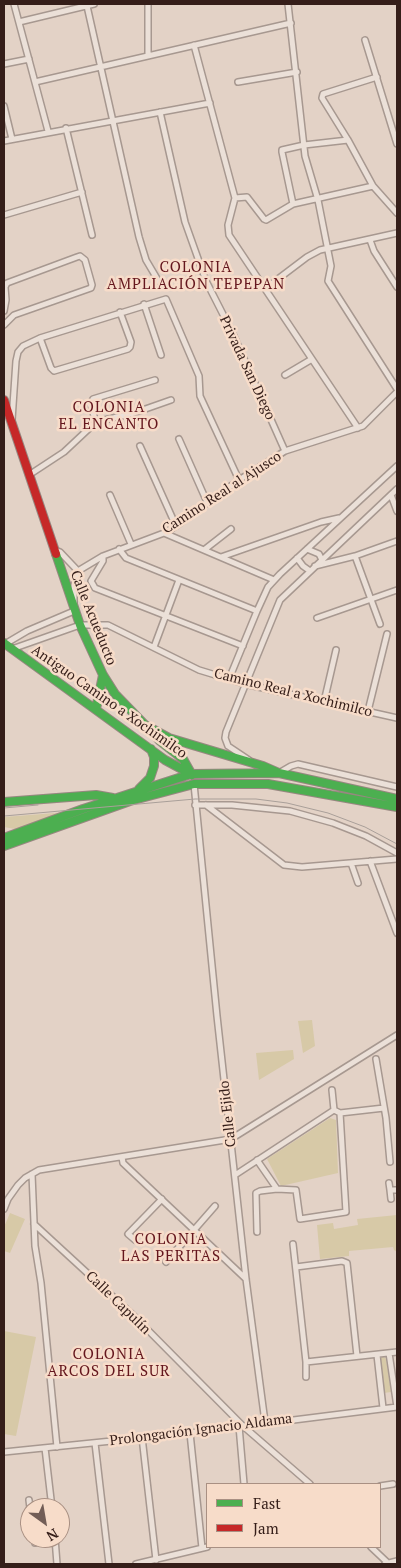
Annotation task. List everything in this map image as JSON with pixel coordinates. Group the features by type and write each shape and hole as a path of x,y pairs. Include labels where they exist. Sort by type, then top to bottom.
{"main road":[{"name":"Calle Acueducto","path":"4,400 74,611 103,675 121,700 145,725 186,745 251,762 279,773"},
{"name":"Antiguo Camino a Xochimilco","path":"7,646 165,760 191,774 194,784"},
{"path":"96,709 103,675"},
{"path":"145,725 159,740 183,759 191,774"},
{"path":"135,792 150,778 154,766 154,757 151,749"},
{"path":"397,799 279,773 191,774 4,838 8,845 130,801 194,784 268,784 397,807"},
{"path":"4,802 96,795 115,799"}],"street":[{"path":"14,4 48,131"},
{"path":"19,22 94,4"},
{"path":"148,4 148,55"},
{"path":"288,4 305,156 318,200 331,266 328,281 397,391"},
{"path":"87,6 138,237 146,260 159,282"},
{"path":"35,82 291,23"},
{"path":"365,40 397,144"},
{"path":"194,45 235,198 228,230 358,428"},
{"path":"4,64 29,59"},
{"path":"238,82 296,72"},
{"path":"377,77 322,94 323,100 348,140 373,186 397,213"},
{"path":"4,141 48,131 210,103"},
{"path":"4,106 12,139"},
{"name":"Privada San Diego","path":"160,112 185,222 206,281 232,332 285,451"},
{"path":"66,128 92,235"},
{"path":"293,204 282,152 284,149 348,140"},
{"path":"235,198 248,197 266,220 293,204 318,200 373,186"},
{"path":"4,215 82,192"},
{"path":"266,288 307,257 328,247 397,233"},
{"path":"370,240 374,251 397,287"},
{"path":"4,312 6,300 5,287 7,283 76,257 80,256 84,260 92,285 91,288 14,315 4,325"},
{"path":"12,425 14,373 18,352 23,346 40,338 164,298 168,301 199,376 200,396 239,480"},
{"path":"144,304 161,355"},
{"path":"40,338 51,368 54,371 128,349 131,342 120,312"},
{"path":"285,375 312,359"},
{"path":"96,422 90,404 93,399 155,380"},
{"name":"Camino Real al Ajusco","path":"78,570 119,549 164,533 239,480 285,451 358,428 367,423 397,391"},
{"path":"29,475 64,452 96,422 134,413 171,400"},
{"path":"179,439 207,502"},
{"path":"140,446 176,526"},
{"path":"229,679 268,587 397,466"},
{"path":"251,762 228,746 225,738 280,600 397,489"},
{"path":"391,494 397,511"},
{"path":"110,495 131,544"},
{"path":"221,557 321,522 341,518"},
{"path":"204,550 231,529"},
{"path":"164,533 274,580"},
{"path":"297,558 303,566 313,569 397,541"},
{"path":"119,549 126,558 257,611"},
{"path":"307,549 319,554 322,560"},
{"path":"7,646 27,631 74,611 74,585 78,570 60,552 54,550"},
{"path":"103,556 103,561 91,582 95,588 243,646"},
{"path":"354,556 380,624"},
{"path":"154,647 179,580"},
{"path":"317,618 397,590"},
{"name":"Camino Real a Xochimilco","path":"7,646 80,625 108,625 188,665 229,679 397,718"},
{"path":"368,711 387,634"},
{"path":"324,702 336,650"},
{"path":"279,773 298,764 397,787"},
{"name":"Calle Ejido","path":"194,784 246,1279 266,1422"},
{"path":"195,805 232,804 290,811 333,822 366,836 397,853"},
{"path":"206,805 284,865 302,867 397,859"},
{"path":"370,861 397,933"},
{"path":"351,863 358,883"},
{"path":"4,1209 8,1198 18,1185 32,1174 48,1168 231,1139 397,1035"},
{"path":"376,1059 390,1162"},
{"path":"257,1232 256,1194 260,1191 277,1189 296,1190 300,1219 346,1212 337,1112 332,1090"},
{"path":"235,1175 337,1112 384,1108"},
{"path":"122,1157 123,1163 246,1279"},
{"path":"257,1160 277,1189"},
{"path":"32,1174 35,1246 41,1283 58,1447"},
{"path":"389,1183 391,1200"},
{"path":"390,1190 397,1190"},
{"path":"134,1240 128,1234 162,1199"},
{"path":"166,1262 215,1206"},
{"name":"Calle Capulín","path":"34,1224 134,1316 241,1426 309,1483"},
{"path":"293,1244 306,1377"},
{"path":"296,1267 346,1262 357,1356"},
{"path":"389,1352 397,1407"},
{"path":"306,1362 397,1352"},
{"path":"377,1354 383,1408"},
{"name":"Prolongación Ignacio Aldama","path":"4,1452 190,1433 397,1407"},
{"path":"241,1426 244,1483"},
{"path":"136,1564 205,1547 190,1433"},
{"path":"142,1437 156,1560"},
{"path":"95,1443 109,1564"},
{"path":"45,1448 51,1498"},
{"path":"381,1486 392,1484"},
{"path":"55,1548 57,1564"},
{"path":"372,1548 388,1564 397,1561"}],"shaded area":[{"path":"68,812 15,829 4,827 4,817"},
{"path":"312,1020 315,1046 303,1053 298,1021"},
{"path":"293,1050 294,1059 259,1080 256,1053"},
{"path":"330,1118 336,1120 338,1173 281,1186 267,1159"},
{"path":"10,1213 25,1219 10,1253 4,1251 4,1227"},
{"path":"397,1215 397,1252 393,1247 349,1251 349,1256 320,1259 317,1225 333,1223 334,1229 358,1225 357,1219"},
{"path":"4,1331 36,1337 16,1436 4,1434"},
{"path":"383,1356 386,1359 391,1392 384,1393 380,1359"}],"tram line":[{"path":"4,816 195,799 256,799 287,803 328,813 365,827 397,844"},
{"path":"4,808 38,805"}],"traffic: fast":[{"path":"56,554 80,625 103,675 115,694 145,725 169,738 263,766 279,773"},
{"path":"4,643 165,760 191,774"},
{"path":"96,709 103,675"},
{"path":"149,729 159,740 183,759 192,775"},
{"path":"139,789 150,778 154,766 154,757 151,749"},
{"path":"4,838 83,809 191,774 279,773 397,799"},
{"path":"4,846 130,801 194,784 268,784 397,807"},
{"path":"4,802 96,795 113,798"}],"traffic: jam":[{"path":"4,400 56,554"}],"district":[{"name":"COLONIA AMPLIACIÓN TEPEPAN","path":"196,276"},
{"name":"COLONIA EL ENCANTO","path":"109,416"},
{"name":"COLONIA LAS PERITAS","path":"171,1248"},
{"name":"COLONIA ARCOS DEL SUR","path":"109,1364"}]}
